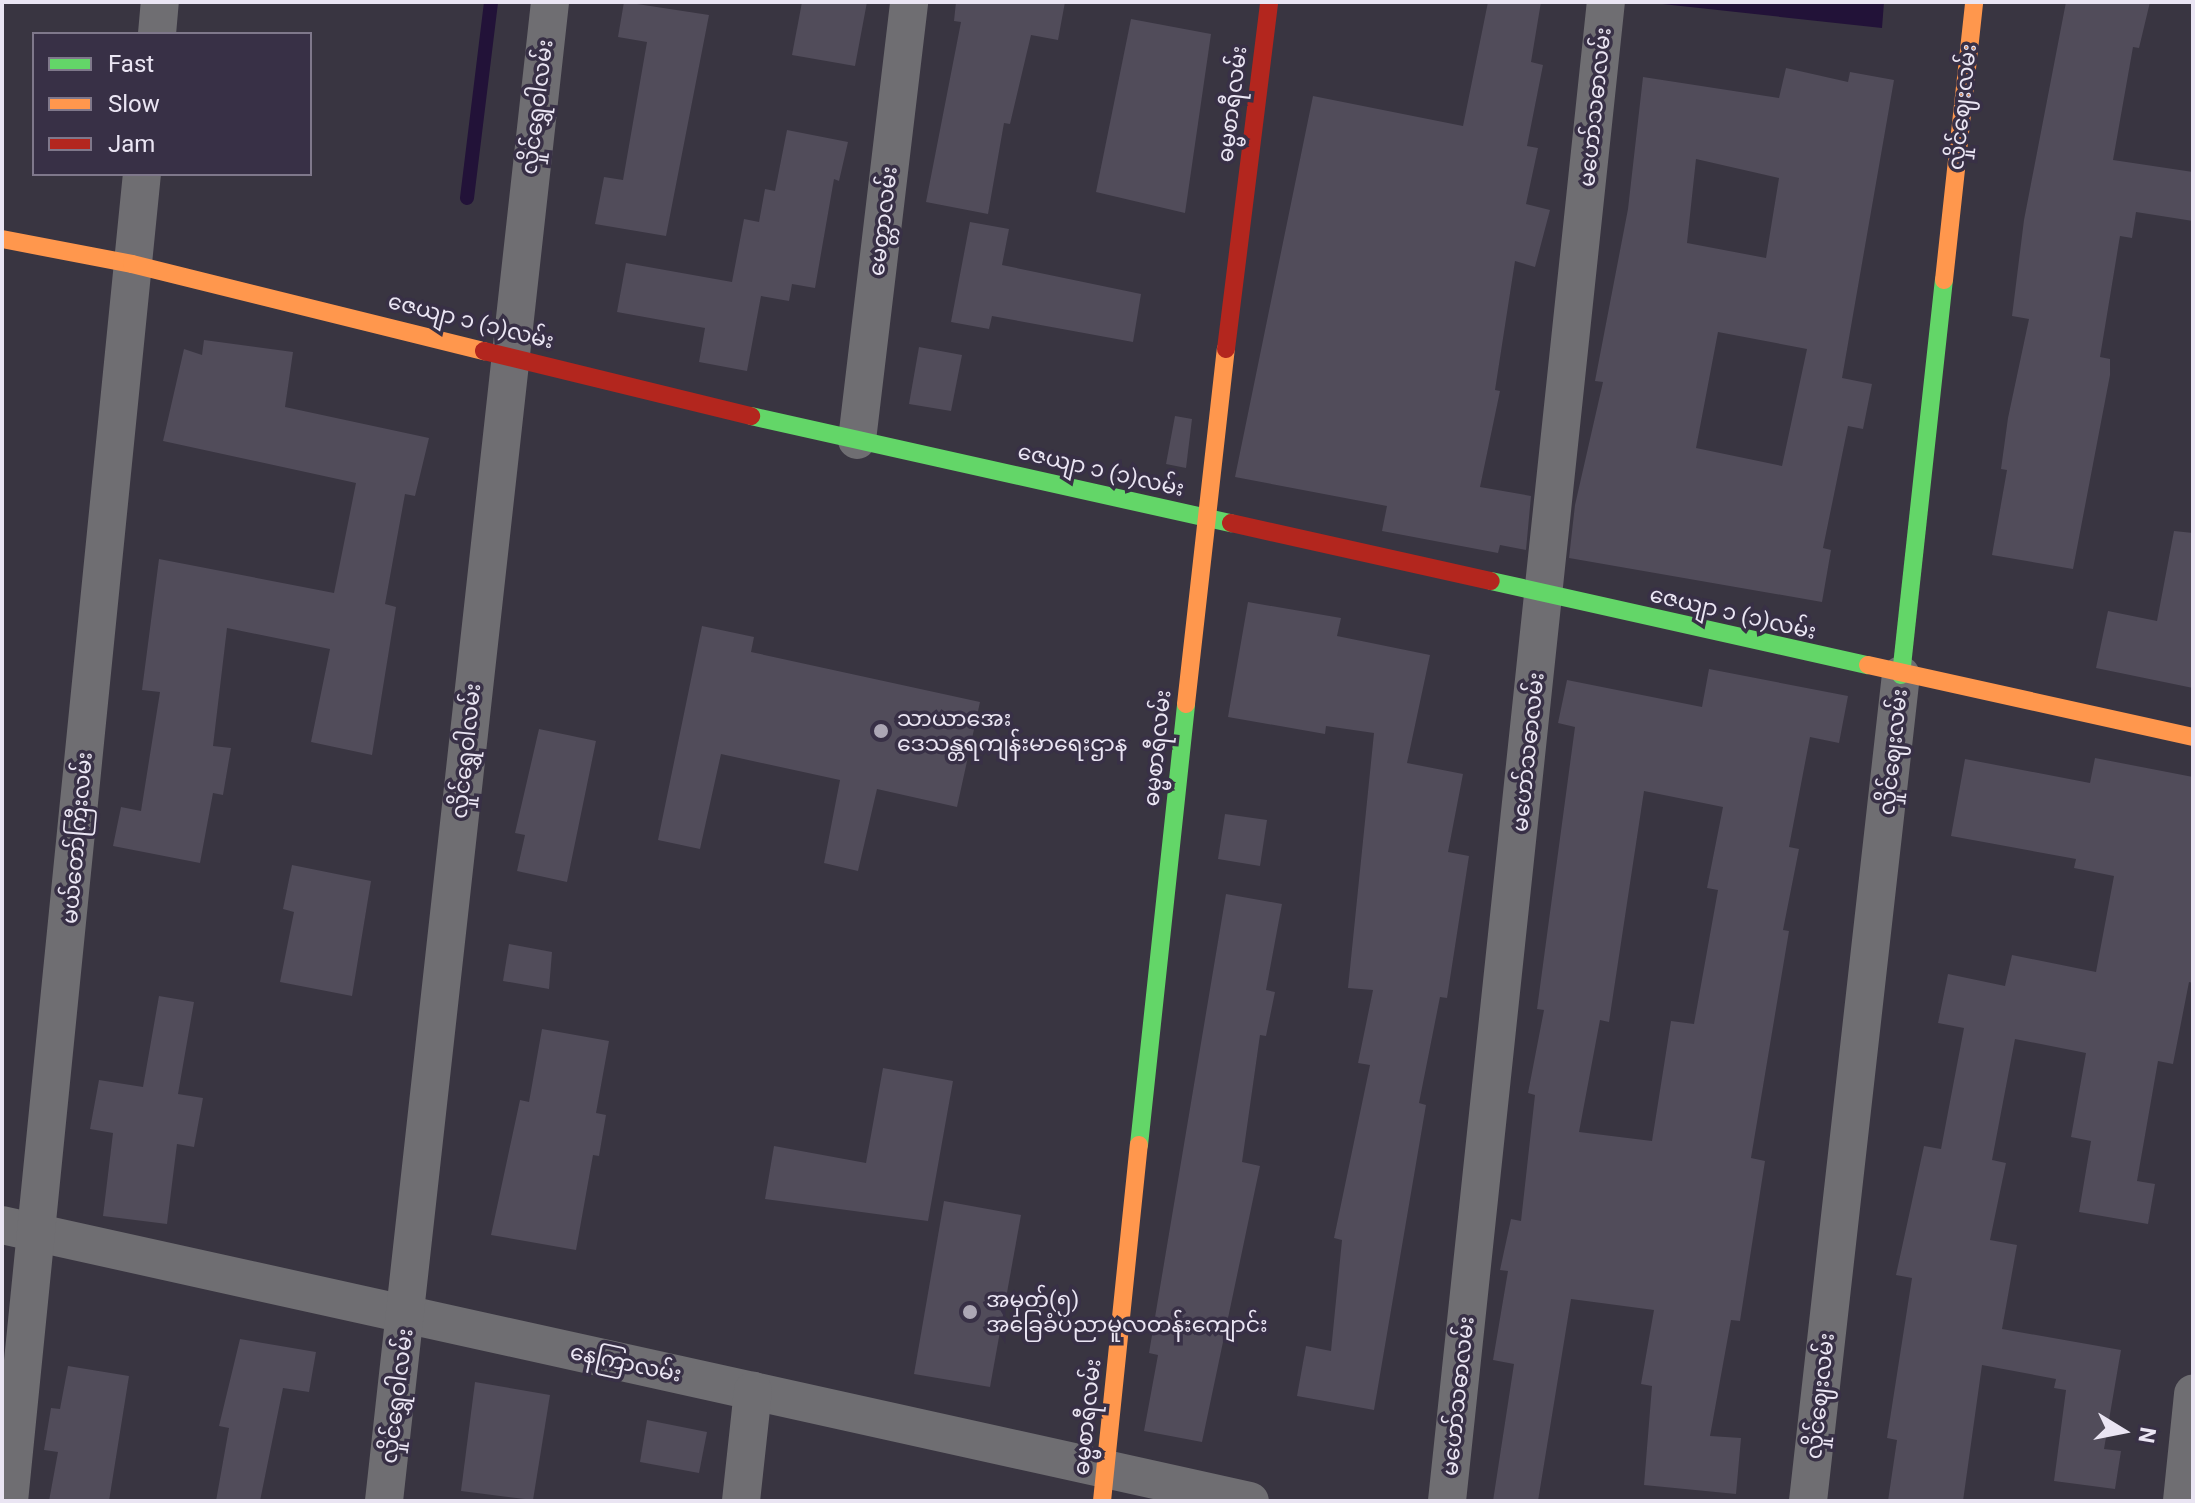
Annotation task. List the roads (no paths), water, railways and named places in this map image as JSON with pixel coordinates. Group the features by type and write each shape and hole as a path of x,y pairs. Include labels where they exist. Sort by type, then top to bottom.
{"street":[{"path":"157,32 160,2"},
{"name":"လှိုင်ရွှေဝါလမ်း","path":"384,1501 407,1316 507,354 550,2"},
{"name":"မေတ္တာလမ်း","path":"857,440 909,2"},
{"name":"ဓမ္မစာရီလမ်း","path":"1104,1485 1205,518 1269,2"},
{"name":"မဟော်သဓာလမ်း","path":"1447,1501 1606,2"},
{"name":"လှိုင်ဈေးလမ်း","path":"1808,1501 1974,2"},
{"name":"မယ်တော်ကြီးလမ်း","path":"9,1501 39,1234 142,176"},
{"name":"ဇေယျာ ၁ (၁)လမ်း","path":"2,239 132,264 857,440 1544,596 2193,737"},
{"name":"နေကြာလမ်း","path":"2,1225 753,1391 1104,1485 1250,1501"},
{"path":"741,1501 753,1391"},
{"path":"2182,1501 2193,1394"}],"waterway":[{"path":"467,198 491,2"}],"place":[{"name":"သာယာအေး ဒေသန္တရကျန်းမာရေးဌာန","path":"881,731"},
{"name":"အမှတ်(၅) အခြေခံပညာမူလတန်းကျောင်း","path":"970,1312"}]}
